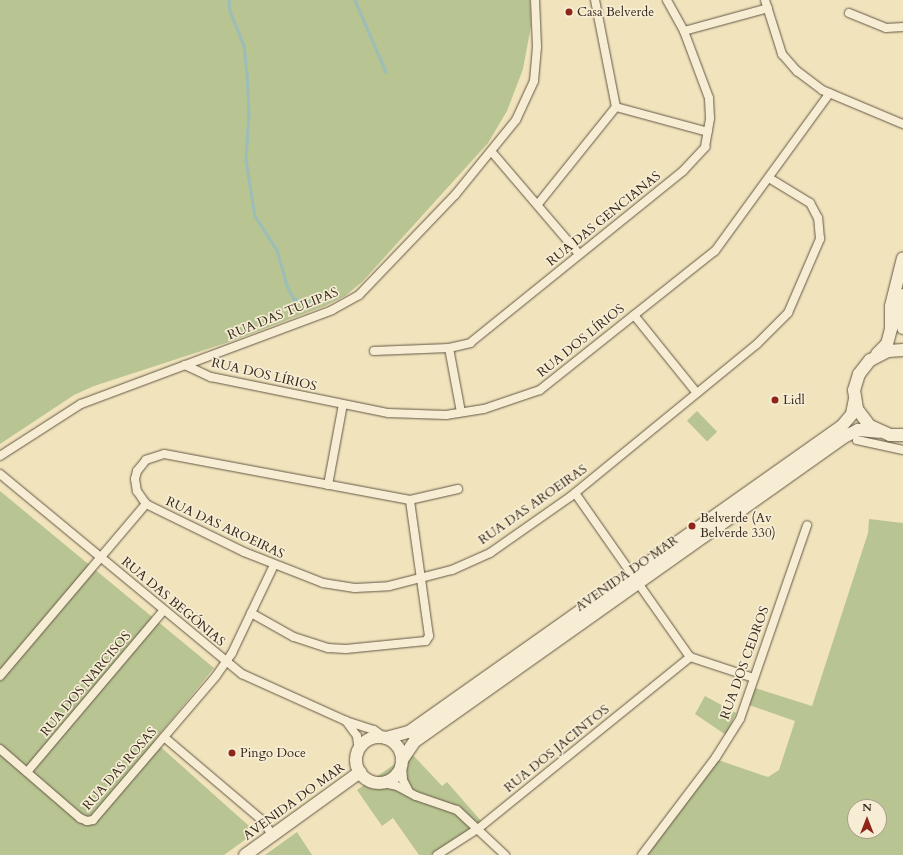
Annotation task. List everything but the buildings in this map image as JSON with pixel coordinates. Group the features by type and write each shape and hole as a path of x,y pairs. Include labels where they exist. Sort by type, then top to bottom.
{"main road":[{"name":"AVENIDA DO MAR","path":"903,258 891,306 891,329 887,344 859,374 852,414 842,426 636,579 415,741 393,778 378,782 367,779 360,772 356,762 359,752 370,740 386,738 409,732 636,579 851,432 866,429 903,435"},
{"path":"903,295 903,328"},
{"path":"877,355 888,351 903,350"},
{"path":"855,398 863,418 879,432"},
{"path":"386,738 396,744 402,763"},
{"name":"AVENIDA DO MAR","path":"245,855 360,772"}],"street":[{"name":"RUA DAS TULIPAS","path":"0,456 81,404 332,310 359,295 455,195 516,120 534,81 537,47 535,0"},
{"path":"538,204 616,107 595,0"},
{"name":"RUA DAS GENCIANAS","path":"374,351 449,348 470,342 683,171 705,147 710,118 709,98 684,31 667,0"},
{"path":"765,0 782,54 797,71 830,94 903,124"},
{"path":"684,31 768,8"},
{"path":"849,12 886,28 903,27"},
{"name":"RUA DOS LÍRIOS","path":"185,365 211,377 388,413 446,415 484,409 540,390 714,251 830,94"},
{"path":"616,107 708,132"},
{"path":"491,151 538,204 579,254"},
{"name":"RUA DAS AROEIRAS","path":"458,489 410,500 171,455 158,455 142,465 135,479 137,491 146,504 274,565 311,580 356,588 389,586 452,570 490,553 575,493 757,344 788,313 820,239 818,218 810,203 769,178"},
{"path":"634,315 697,393"},
{"path":"449,348 461,412"},
{"path":"328,485 343,404"},
{"path":"857,440 903,450"},
{"name":"RUA DAS BEGÓNIAS","path":"0,474 242,674 346,721 374,730 386,738"},
{"path":"575,493 690,657 754,678"},
{"path":"251,613 294,637 328,648 346,649 423,643 429,636 410,500"},
{"path":"0,676 146,504"},
{"name":"RUA DOS CEDROS","path":"642,855 716,757 740,719 807,525"},
{"name":"RUA DAS ROSAS","path":"0,749 80,818 90,821 96,818 216,676 225,660 232,654 274,565"},
{"name":"RUA DOS NARCISOS","path":"27,772 164,610"},
{"name":"RUA DOS JACINTOS","path":"437,855 479,828 690,657"},
{"path":"346,721 357,736 359,752"},
{"path":"164,737 263,821 272,835"},
{"path":"402,763 403,780 409,792"},
{"path":"378,782 397,786 409,792 450,806 479,828 506,855"}],"green space":[{"path":"0,0 530,0 531,26 523,69 507,111 488,143 363,281 345,296 325,306 229,342 94,386 74,395 0,444"},
{"path":"697,411 717,432 707,442 687,421"},
{"path":"0,491 214,668 154,741 249,826 249,837 224,855 0,855"},
{"path":"869,519 903,523 903,855 646,855 718,760 768,777 779,770 795,721 749,705 755,688 812,706 868,533"},
{"path":"705,696 736,713 726,735 695,714"},
{"path":"411,753 442,786 447,782 482,822 431,855 419,855 393,818 382,826 357,790"},
{"path":"297,832 312,855 265,855"}],"waterway":[{"path":"229,0 230,11 244,45 249,113 246,160 255,216 277,250 287,286 294,299 313,303"},
{"path":"355,0 386,72"}],"place":[{"name":"Casa Belverde","path":"569,12"},
{"name":"Lidl","path":"775,400"},
{"name":"Belverde (Av Belverde 330)","path":"692,526"},
{"name":"Pingo Doce","path":"232,753"}]}
